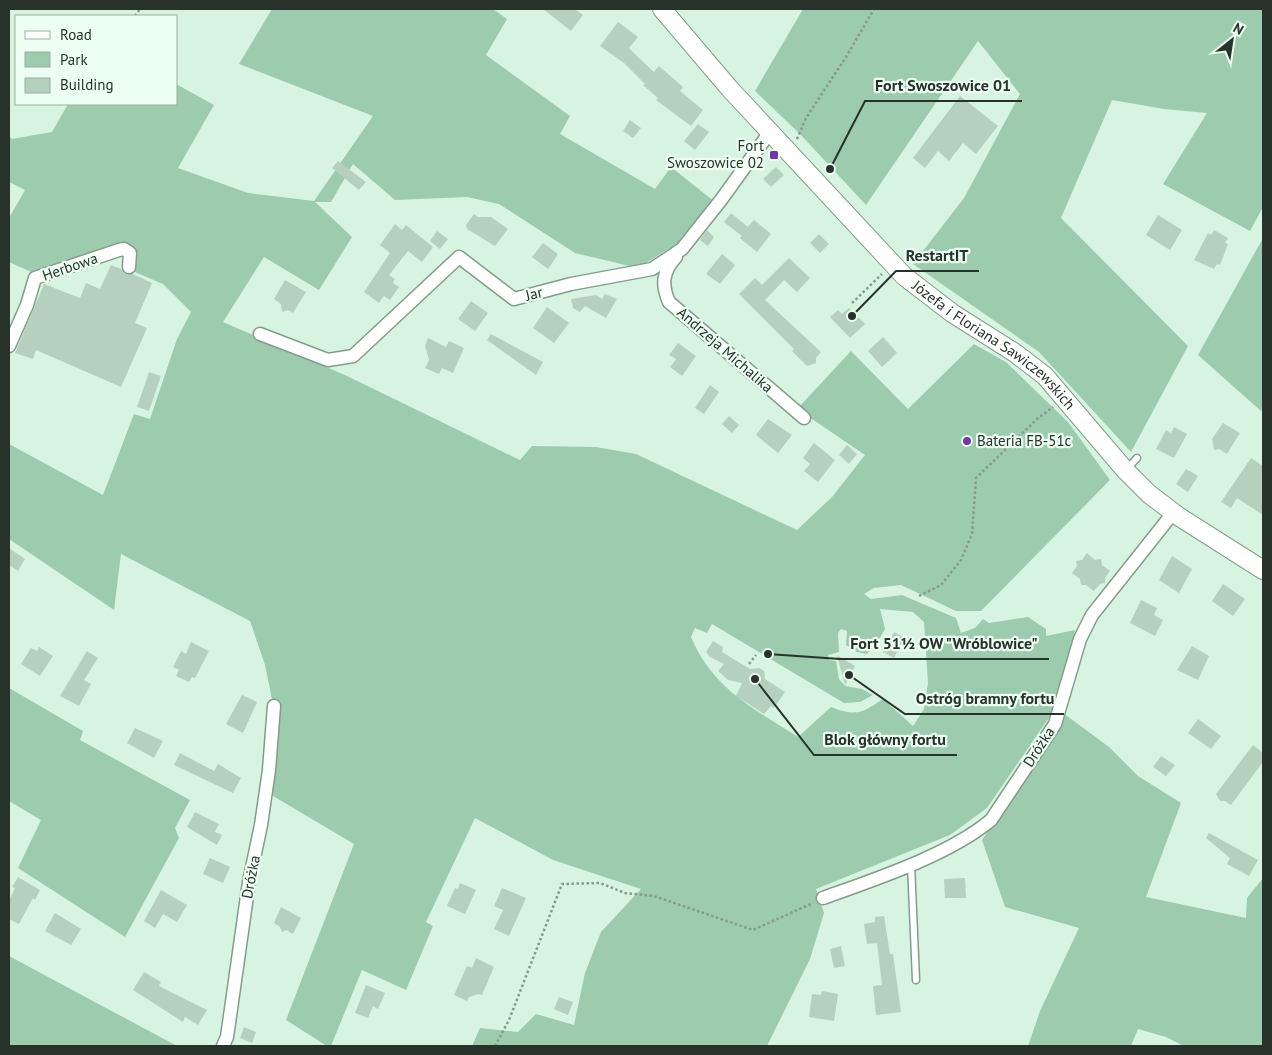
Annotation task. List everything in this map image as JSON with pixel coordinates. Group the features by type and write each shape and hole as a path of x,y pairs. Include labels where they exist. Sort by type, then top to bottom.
{"street":[{"name":"Józefa i Floriana Sawiczewskich","path":"662,9 688,42 904,276 952,313 1015,353 1045,376 1131,464 1173,512 1263,570"},
{"name":"Jar","path":"260,334 328,360 341,360 353,356 458,257 514,299 571,284 652,269 682,249 721,200 770,132"},
{"name":"Herbowa","path":"9,346 27,305 35,278 124,249 130,253 129,267"},
{"name":"Andrzeja Michalika","path":"682,249 667,267 663,288 670,302 804,418"},
{"name":"Dróżka","path":"823,898 935,854 979,830 991,820 1055,724 1074,654 1092,615 1173,512"},
{"name":"Dróżka","path":"223,1046 228,1037 249,882 261,826 269,770 274,706"}],"lane":[{"path":"911,863 916,980"}],"path":[{"path":"796,142 806,118 846,57 874,9"},
{"path":"852,303 885,271"},
{"path":"919,596 941,585 962,560 972,534 976,478 1038,418 1065,398"},
{"path":"750,664 756,654"},
{"path":"494,1046 509,1020 562,884 600,883 625,893 654,896 753,930 823,898"}],"green space":[{"path":"272,9 493,9 507,19 486,55 570,116 560,134 655,189 671,167 715,202 687,237 638,268 575,253 499,204 467,197 395,200 353,164 331,202 315,202 352,237 319,290 264,257 223,322 347,376 520,460 532,446 596,447 636,454 797,530 832,497 865,455 809,417 799,407 851,351 908,409 974,344 1006,362 1068,422 1110,480 981,611 956,611 901,585 874,588 864,594 871,599 902,595 956,618 961,633 975,628 983,619 989,623 1028,617 1046,629 1046,636 1075,630 1055,709 987,808 950,835 816,889 824,913 810,959 767,1046 472,1046 480,1028 518,1032 536,1014 574,1025 585,973 601,932 641,889 553,860 475,818 426,922 433,926 406,990 362,970 331,1046 327,1046 286,1020 354,844 268,793 273,704 265,665 250,621 121,554 114,610 9,539 9,444 103,495 134,414 150,419 177,339 191,312 163,284 132,271 128,247 31,272 9,262 9,218 25,190 9,182 9,136 12,139 52,132 67,105 178,105 178,85 214,105 178,168 248,193 314,201 373,116 239,64","holes":["880,609 913,612 924,622 928,683 924,709 913,726 883,699 870,708 853,713 831,707 798,737 750,706 723,684 700,655 691,637 695,628 707,633 712,624 844,703 860,702 873,695 862,689 845,686 839,679 836,661 829,660 828,655 839,652 838,633 841,629 847,631 846,645 857,652 867,654 875,646 885,629"]},
{"path":"803,9 1263,9 1263,207 1250,231 1163,184 1207,113 1164,109 1112,100 1061,218 1188,346 1131,452 1039,352 913,264 964,198 1020,94 978,41 866,205 800,134 755,91"},
{"path":"1263,238 1263,408 1261,411 1198,355"},
{"path":"9,688 83,731 80,740 190,800 175,828 179,838 125,937 18,868 41,820 9,801"},
{"path":"1063,713 1109,747 1138,776 1181,803 1146,897 1246,918 1247,898 1263,878 1263,1046 1184,1046 1166,1037 1138,1029 1131,1046 1028,1046 1040,1011 1079,928 1005,907 982,840 1057,728"},
{"path":"9,956 177,1046 9,1046"}],"building":[{"path":"543,9 575,9 583,15 571,31"},
{"path":"618,22 638,37 629,48 654,72 659,66 683,87 680,91 703,110 691,126 656,100 658,98 643,85 645,84 624,63 600,46"},
{"path":"960,96 998,126 976,154 963,143 949,161 938,151 925,168 913,158"},
{"path":"630,120 641,128 633,138 623,131"},
{"path":"698,124 709,132 695,150 684,141"},
{"path":"338,161 366,182 359,190 332,168"},
{"path":"776,167 784,175 771,187 763,179"},
{"path":"731,213 748,227 754,220 771,234 757,252 740,238 742,236 724,222"},
{"path":"474,214 478,217 491,217 508,229 495,246 467,229 466,225"},
{"path":"1158,215 1182,230 1170,250 1146,235"},
{"path":"395,224 402,230 406,225 433,247 422,262 408,251 389,275 395,279 393,283 399,287 390,300 384,296 379,303 364,292 390,253 380,245"},
{"path":"707,230 714,237 708,246 700,240"},
{"path":"1214,230 1228,238 1225,243 1228,244 1220,265 1217,264 1214,269 1194,260 1208,233 1211,235"},
{"path":"437,231 448,239 440,249 430,241"},
{"path":"819,234 829,244 820,253 810,243"},
{"path":"543,243 558,254 548,269 532,257"},
{"path":"722,254 735,265 720,284 706,274"},
{"path":"789,258 810,278 797,292 784,280 765,300 821,352 816,358 816,363 807,366 792,351 794,349 739,294 755,278 762,285"},
{"path":"111,265 121,269 125,274 133,274 152,283 135,323 147,328 121,387 36,350 33,359 15,353 44,284 80,298 86,283 100,289"},
{"path":"285,280 306,292 293,313 288,310 282,312 281,304 274,299"},
{"path":"605,294 617,299 606,318 585,306 580,312 573,308 571,299 596,295 602,299"},
{"path":"471,301 488,313 475,331 458,319"},
{"path":"547,307 569,323 554,343 533,328"},
{"path":"849,308 865,324 850,338 830,317 838,310 842,314"},
{"path":"491,334 543,362 536,375 487,340"},
{"path":"883,337 897,353 882,367 868,351"},
{"path":"428,338 446,347 449,341 464,348 453,373 442,368 439,374 425,368 429,360 425,346"},
{"path":"678,343 696,356 682,376 670,367 676,359 669,355"},
{"path":"149,372 161,376 149,411 137,407"},
{"path":"710,385 719,392 704,414 695,408"},
{"path":"729,416 739,425 732,433 722,424"},
{"path":"768,419 792,435 778,453 756,435"},
{"path":"1223,423 1240,433 1227,454 1219,449 1214,450 1212,439"},
{"path":"1174,427 1187,434 1174,458 1156,449 1166,430 1171,433"},
{"path":"814,443 835,460 818,482 804,471 810,464 803,458"},
{"path":"847,445 857,454 849,464 839,455"},
{"path":"1251,458 1263,466 1263,515 1237,498 1231,508 1221,502"},
{"path":"1186,469 1198,476 1188,492 1176,484"},
{"path":"9,548 25,559 18,571 9,565"},
{"path":"1087,553 1095,560 1101,559 1102,565 1110,571 1105,578 1105,583 1100,584 1094,591 1086,585 1081,585 1080,579 1072,573 1077,566 1076,561 1082,560"},
{"path":"1172,556 1192,569 1179,593 1159,580"},
{"path":"1223,584 1245,599 1233,616 1212,601"},
{"path":"1141,600 1157,608 1154,615 1163,620 1155,636 1130,623"},
{"path":"894,632 905,638 894,658 883,652"},
{"path":"713,641 723,647 722,652 750,669 759,668 764,671 765,679 785,692 774,708 771,706 764,714 736,696 742,683 728,680 718,671 724,664 710,657 706,652"},
{"path":"191,642 209,651 195,678 192,677 189,682 176,676 179,670 173,667 181,651 186,654"},
{"path":"1192,646 1209,656 1198,680 1177,670"},
{"path":"39,647 53,656 40,676 21,664 31,648 37,651"},
{"path":"87,651 98,658 84,680 91,684 79,706 60,696"},
{"path":"837,655 855,666 845,685"},
{"path":"242,695 257,702 243,733 226,724"},
{"path":"1198,719 1221,736 1211,749 1188,733"},
{"path":"135,728 163,741 154,758 127,743"},
{"path":"1253,745 1263,753 1263,762 1231,805 1225,801 1220,801 1216,794"},
{"path":"180,753 214,771 218,764 241,778 233,793 174,765"},
{"path":"1161,756 1175,765 1166,776 1153,767"},
{"path":"195,812 219,824 215,832 222,835 217,845 187,827"},
{"path":"1209,833 1258,860 1249,876 1227,864 1230,858 1206,838"},
{"path":"210,858 230,867 223,883 203,874"},
{"path":"18,877 40,890 35,900 33,898 19,924 9,919 9,901 15,888 12,887"},
{"path":"965,878 966,898 945,898 944,879"},
{"path":"460,883 476,890 465,914 447,906 455,888 458,889"},
{"path":"502,888 526,898 509,936 494,929 503,910 494,906"},
{"path":"161,890 187,905 177,922 163,914 155,928 144,921"},
{"path":"281,907 301,918 293,934 286,930 282,932 280,927 274,923"},
{"path":"55,913 81,929 71,945 45,931"},
{"path":"884,916 890,954 893,954 901,1012 876,1015 873,986 882,985 877,943 867,944 864,924 875,922 875,917"},
{"path":"841,946 845,966 834,968 830,949"},
{"path":"476,958 494,967 482,995 478,994 469,997 467,1001 454,995 467,966 472,968"},
{"path":"144,972 161,982 159,986 207,1010 198,1025 185,1017 183,1022 133,990"},
{"path":"366,985 385,993 378,1009 373,1006 368,1018 355,1013"},
{"path":"822,991 838,994 834,1021 809,1017 812,994 821,995"},
{"path":"559,997 573,1002 568,1015 554,1009"},
{"path":"244,1027 256,1032 252,1043 240,1038"}],"place":[{"name":"Fort Swoszowice 02","path":"774,155"},
{"name":"Fort Swoszowice 01","path":"830,169"},
{"name":"RestartIT","path":"852,316"},
{"name":"Bateria FB-51c","path":"967,441"},
{"name":"Fort 51½ OW \"Wróblowice\"","path":"768,654"},
{"name":"Ostróg bramny fortu","path":"849,675"},
{"name":"Blok główny fortu","path":"755,679"}]}
